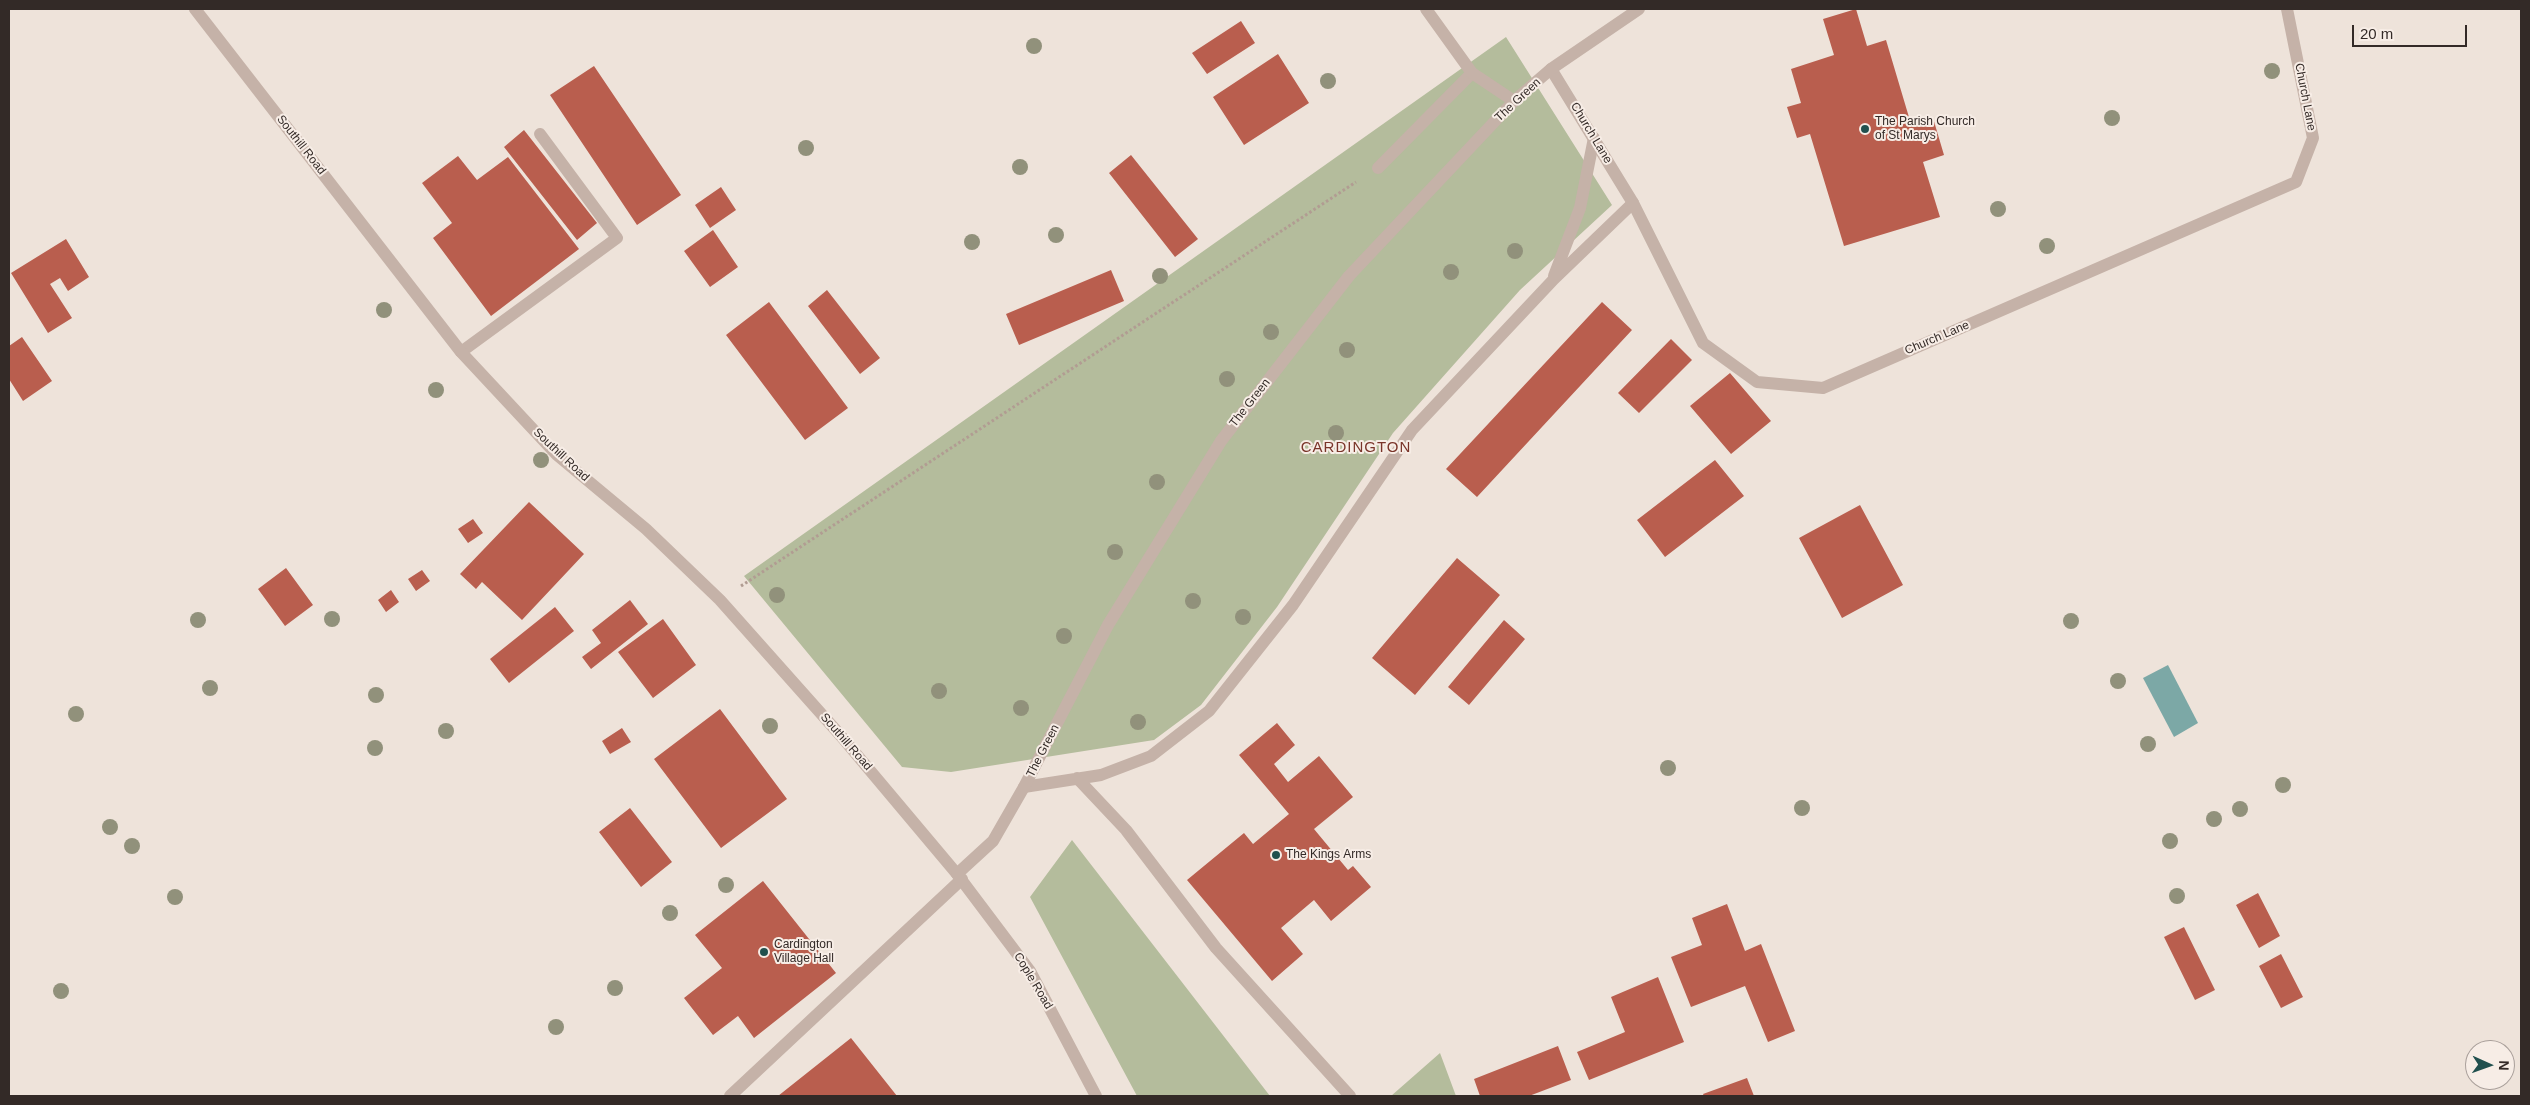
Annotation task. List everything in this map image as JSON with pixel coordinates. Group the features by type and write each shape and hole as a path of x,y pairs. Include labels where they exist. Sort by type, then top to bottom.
{"street":[{"name":"Southill Road","path":"195,9 461,352 557,455 646,529 720,600 841,736 960,876"},
{"path":"1426,9 1472,73 1514,101"},
{"name":"The Green","path":"730,1096 960,876 993,841 1024,787 1108,625 1221,441 1349,276 1514,101 1551,69 1638,9"},
{"name":"Church Lane","path":"1551,69 1633,203 1704,343 1757,382 1822,388 2296,182 2313,138 2287,9"},
{"path":"1378,168 1472,73"},
{"path":"461,352 617,238 540,134"},
{"path":"1554,278 1580,208 1594,138"},
{"path":"1024,787 1100,775 1151,756 1209,711 1293,605 1412,430 1554,278 1633,203"},
{"path":"1077,778 1126,830 1216,948 1350,1096"},
{"name":"Cople Road","path":"960,876 1030,971 1096,1096"}],"path":[{"path":"720,600 1378,168"}],"green space":[{"path":"1506,37 1612,205 1520,290 1393,433 1277,607 1201,705 1154,740 951,772 902,767 744,576"},
{"path":"1072,840 1270,1096 1137,1096 1030,897"},
{"path":"1440,1053 1456,1096 1391,1096"}],"water":[{"path":"2168,665 2198,723 2174,737 2143,678"}],"building":[{"name":"The Parish Church of St Marys","path":"1856,9 1867,46 1886,40 1911,124 1933,118 1944,155 1923,162 1940,217 1844,246 1810,134 1797,138 1787,107 1801,103 1791,69 1834,55 1823,19"},
{"path":"1241,21 1255,43 1207,74 1192,53"},
{"path":"1278,54 1309,103 1244,145 1213,97"},
{"path":"594,66 681,195 637,225 550,95"},
{"path":"524,130 597,223 577,240 504,147"},
{"path":"1131,155 1198,239 1175,257 1109,173"},
{"path":"458,156 477,180 508,157 579,249 491,316 433,238 452,223 422,183"},
{"path":"721,187 736,210 710,228 695,205"},
{"path":"713,230 738,267 710,287 684,251"},
{"path":"66,239 89,277 68,291 60,278 50,284 72,318 48,333 11,273"},
{"path":"1111,270 1124,301 1019,345 1006,314"},
{"path":"827,290 880,358 860,374 808,306"},
{"path":"769,302 848,408 805,440 726,335"},
{"path":"1602,302 1632,330 1477,497 1446,469"},
{"path":"22,337 52,381 23,401 9,379 9,346"},
{"path":"1671,339 1692,360 1639,413 1618,393"},
{"path":"1730,373 1771,421 1731,454 1690,406"},
{"path":"1715,460 1744,496 1665,557 1637,520"},
{"path":"529,502 584,554 522,620 482,582 476,589 460,574"},
{"path":"1860,505 1903,585 1842,618 1799,538"},
{"path":"473,519 483,533 468,543 458,529"},
{"path":"1457,558 1500,595 1415,695 1372,658"},
{"path":"286,568 313,605 285,626 258,589"},
{"path":"422,570 430,581 416,591 408,579"},
{"path":"391,590 399,602 386,612 378,600"},
{"path":"630,600 648,624 591,669 582,657 601,643 592,630"},
{"path":"555,607 574,631 509,683 490,659"},
{"path":"663,619 696,665 653,698 618,652"},
{"path":"1504,620 1525,639 1469,705 1448,687"},
{"path":"720,709 787,799 721,848 654,759"},
{"name":"The Kings Arms","path":"1277,723 1295,745 1274,764 1288,782 1319,756 1353,797 1314,829 1348,870 1353,866 1371,887 1331,921 1314,900 1281,928 1303,954 1272,981 1187,880 1244,833 1253,844 1289,814 1239,755"},
{"path":"622,728 631,742 610,754 602,741"},
{"path":"630,808 672,862 641,887 599,832"},
{"name":"Cardington Village Hall","path":"763,881 836,973 754,1038 738,1016 713,1035 684,998 722,968 695,935"},
{"path":"2258,893 2280,936 2259,948 2236,905"},
{"path":"1727,904 1745,951 1761,944 1795,1031 1768,1042 1745,986 1691,1007 1671,957 1702,945 1692,918"},
{"path":"2184,927 2215,990 2195,1000 2164,937"},
{"path":"2281,954 2303,997 2281,1008 2259,966"},
{"path":"1658,977 1684,1042 1589,1080 1577,1052 1625,1032 1611,997"},
{"path":"851,1038 897,1096 778,1096"},
{"path":"1558,1046 1571,1080 1529,1096 1480,1096 1474,1079"},
{"path":"1747,1078 1754,1096 1704,1096 1703,1094"}],"place":[{"name":"The Parish Church of St Marys","path":"1865,129"},
{"name":"The Kings Arms","path":"1276,855"},
{"name":"Cardington Village Hall","path":"764,952"}],"district":[{"name":"CARDINGTON","path":"1356,448"}]}
